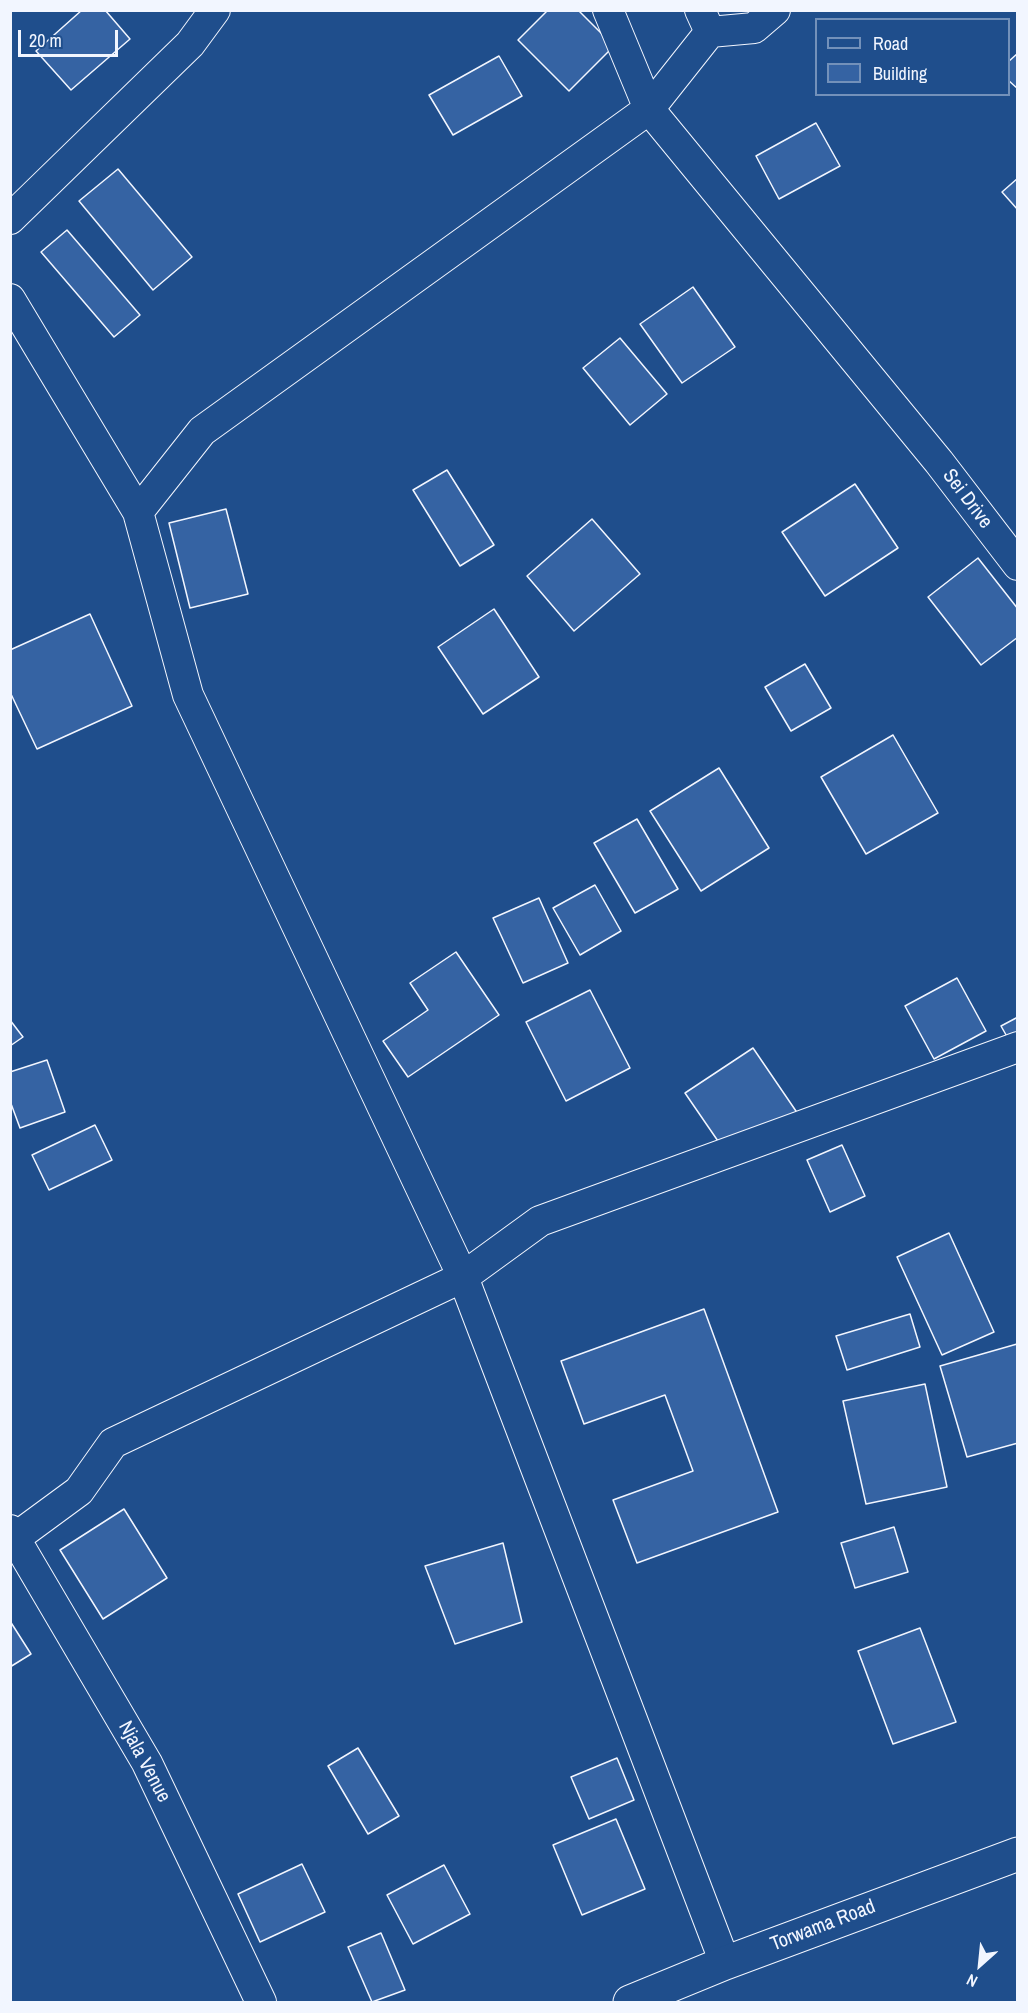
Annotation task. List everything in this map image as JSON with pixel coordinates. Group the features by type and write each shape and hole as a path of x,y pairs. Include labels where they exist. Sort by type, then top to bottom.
{"main road":[{"name":"Torwama Road","path":"630,2002 725,1963 1017,1854"}],"street":[{"path":"10,219 190,45 215,10"},
{"name":"Sei Drive","path":"608,10 649,109 939,462 1017,565"},
{"path":"138,512 202,431 649,109 705,21 754,28 775,10"},
{"path":"10,298 138,512 188,695 463,1277 725,1963"},
{"path":"13,1534 79,1491 113,1443 463,1277 540,1221 1017,1047"},
{"name":"Njala Venue","path":"13,1534 147,1763 261,2002"}],"building":[{"path":"82,10 105,10 130,39 71,90 36,51"},
{"path":"548,10 578,10 614,46 569,91 518,40"},
{"path":"1018,53 1018,89 1010,82 1010,60"},
{"path":"499,56 522,96 453,135 429,95"},
{"path":"816,123 840,166 779,199 756,156"},
{"path":"118,169 192,257 153,290 79,201"},
{"path":"1018,178 1018,210 1002,192"},
{"path":"67,230 140,315 114,337 41,252"},
{"path":"693,287 735,347 682,383 640,324"},
{"path":"620,338 667,394 630,425 583,368"},
{"path":"447,470 494,545 460,566 413,490"},
{"path":"855,484 898,548 825,596 782,532"},
{"path":"226,509 248,594 190,608 169,523"},
{"path":"592,519 640,574 574,631 527,576"},
{"path":"978,558 1018,609 1018,637 981,665 928,597"},
{"path":"494,609 539,677 483,714 438,647"},
{"path":"90,614 132,706 37,749 10,692 10,650"},
{"path":"805,664 831,708 791,731 765,687"},
{"path":"893,735 938,813 866,854 821,777"},
{"path":"719,768 769,848 701,891 650,811"},
{"path":"637,819 678,889 635,913 594,843"},
{"path":"595,885 621,931 580,955 553,908"},
{"path":"539,898 568,963 523,983 493,918"},
{"path":"456,952 499,1015 408,1077 383,1041 428,1010 410,983"},
{"path":"957,978 986,1031 934,1059 905,1006"},
{"path":"590,990 630,1068 566,1101 526,1022"},
{"path":"1018,1017 1018,1056 1001,1026"},
{"path":"10,1020 23,1037 10,1046"},
{"path":"753,1048 798,1114 731,1160 685,1093"},
{"path":"47,1060 65,1112 20,1128 10,1101 10,1072"},
{"path":"95,1125 112,1160 49,1190 32,1155"},
{"path":"842,1145 865,1196 830,1212 807,1160"},
{"path":"949,1233 994,1332 942,1355 897,1257"},
{"path":"704,1309 778,1512 637,1563 613,1500 693,1471 665,1395 584,1424 561,1361"},
{"path":"910,1314 920,1347 847,1370 836,1336"},
{"path":"1017,1344 1018,1443 967,1457 940,1366"},
{"path":"925,1384 947,1487 866,1504 843,1401"},
{"path":"124,1509 167,1578 103,1619 60,1550"},
{"path":"894,1527 908,1572 855,1588 841,1543"},
{"path":"503,1543 522,1622 455,1644 425,1566"},
{"path":"10,1621 31,1654 10,1667"},
{"path":"920,1628 956,1722 893,1744 858,1651"},
{"path":"358,1748 399,1816 368,1834 328,1766"},
{"path":"617,1758 634,1800 589,1819 571,1777"},
{"path":"616,1819 645,1889 582,1915 553,1845"},
{"path":"302,1864 325,1912 260,1942 238,1894"},
{"path":"444,1865 470,1914 413,1944 387,1895"},
{"path":"381,1933 405,1990 372,2002 348,1947"}]}
